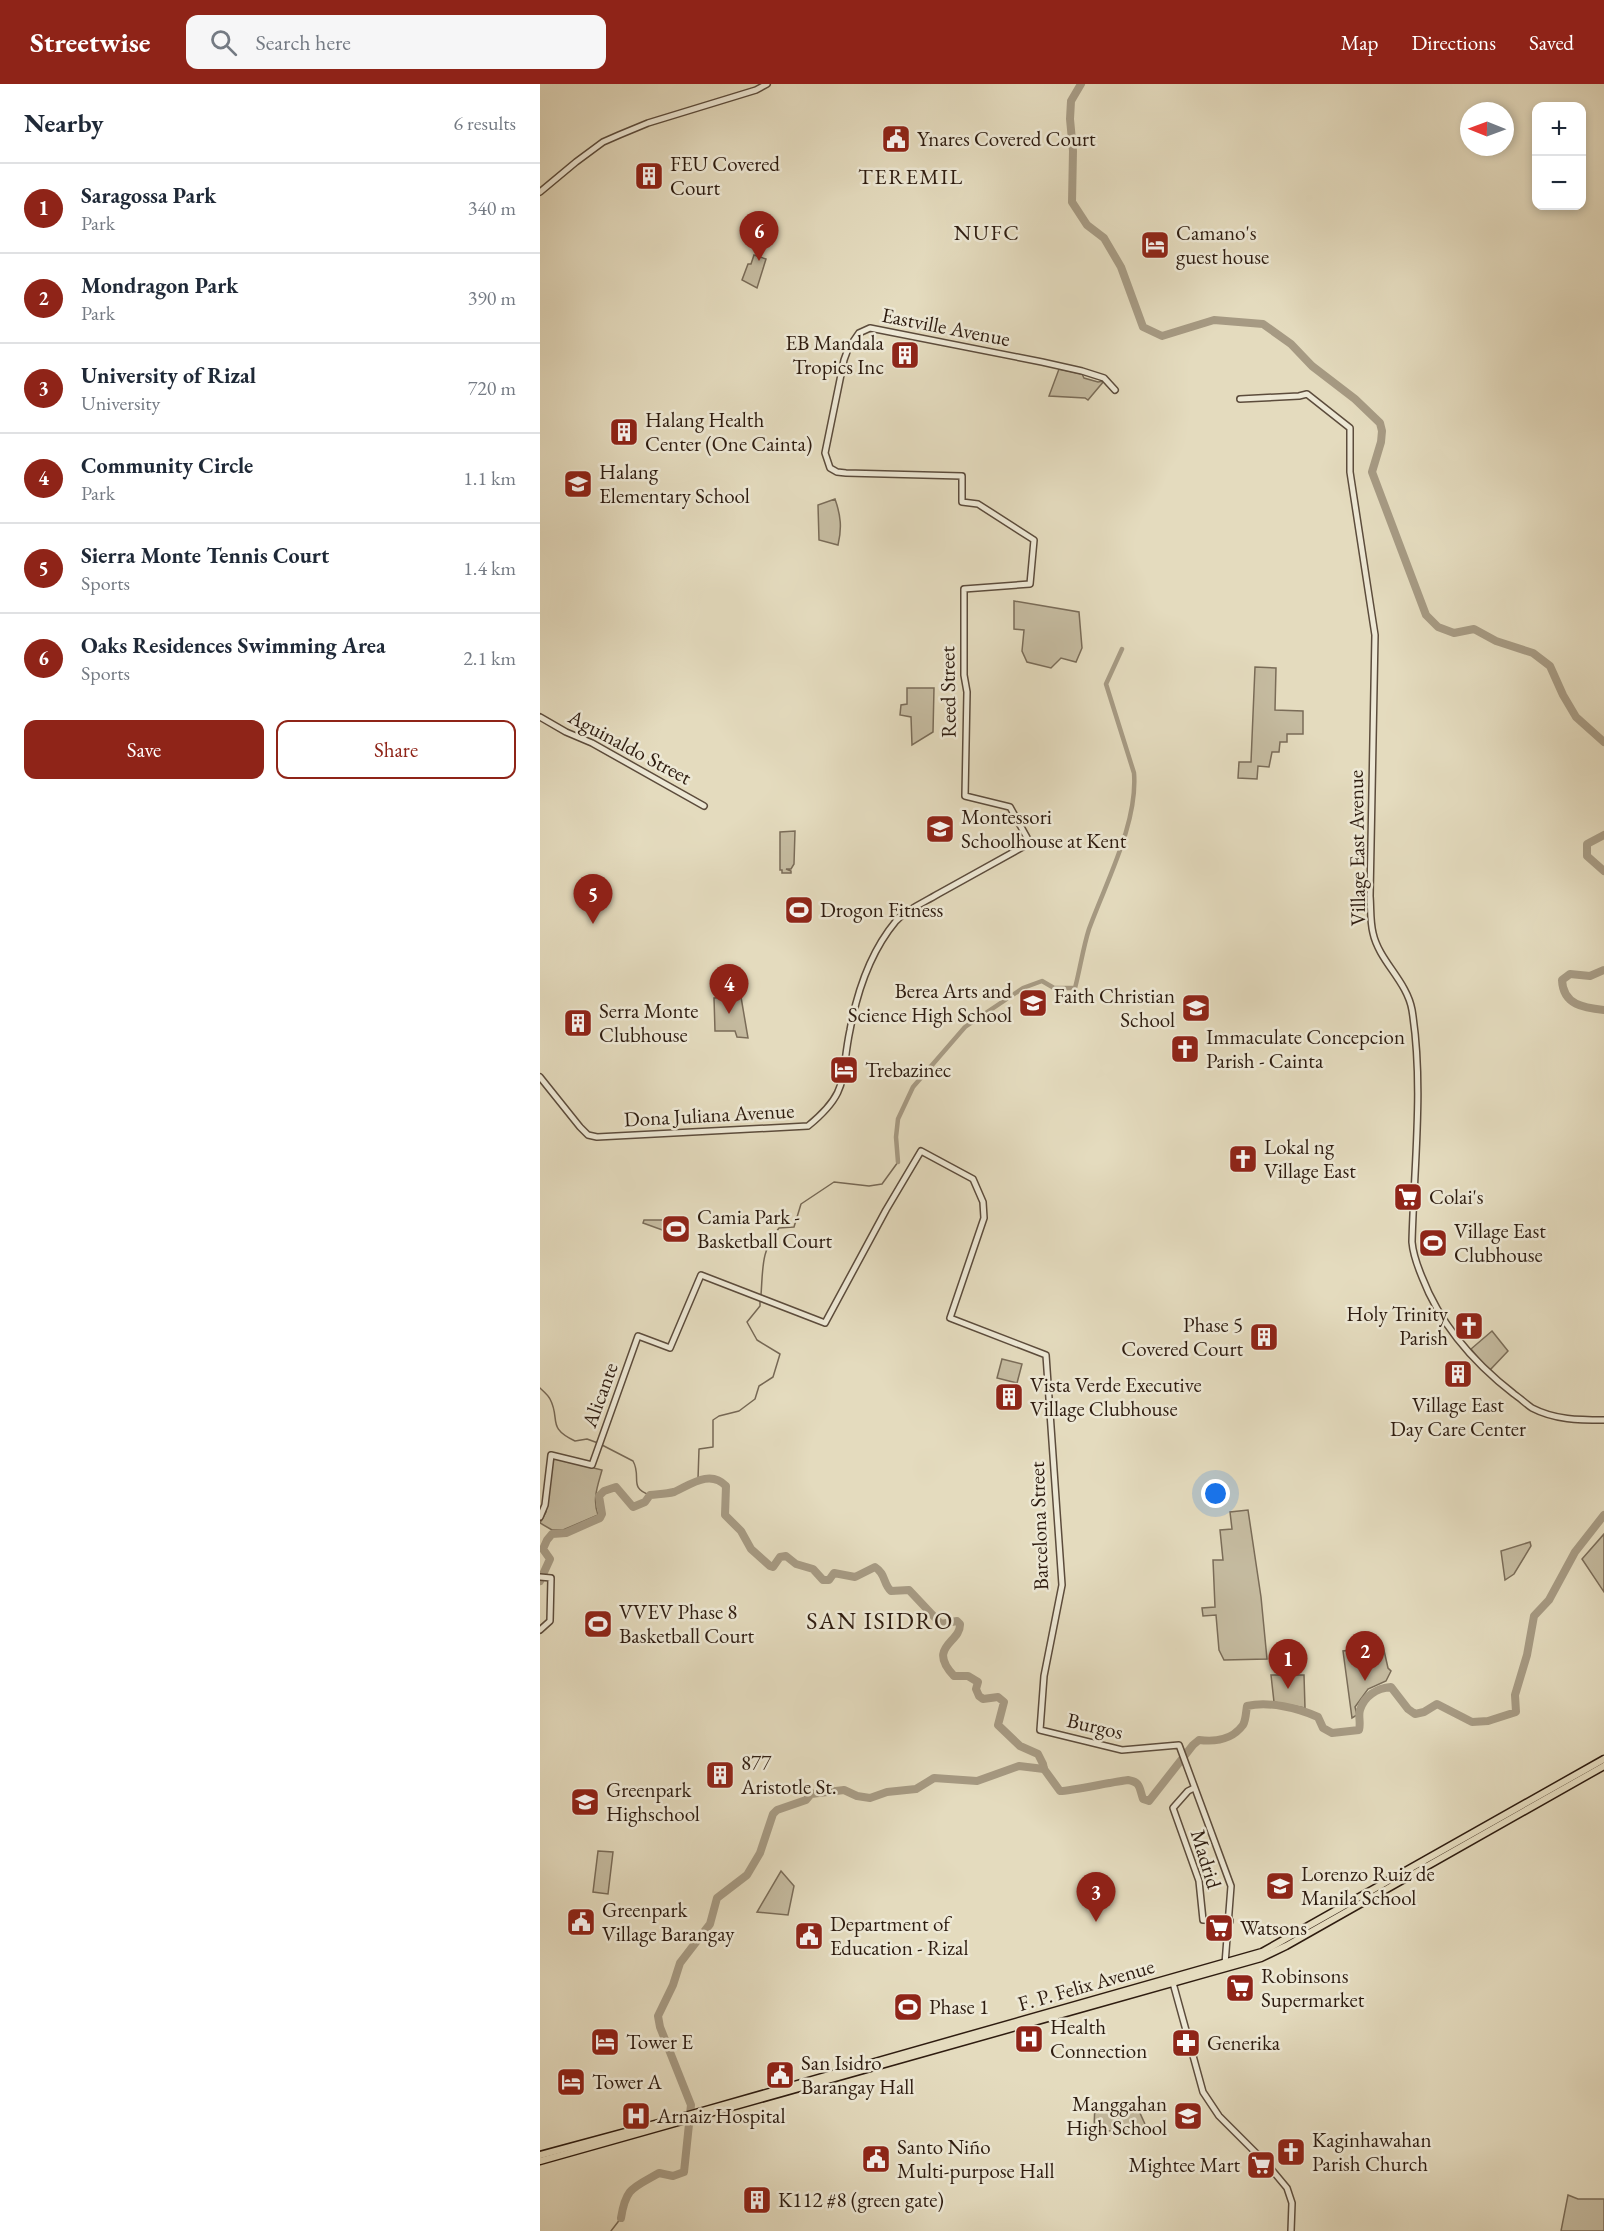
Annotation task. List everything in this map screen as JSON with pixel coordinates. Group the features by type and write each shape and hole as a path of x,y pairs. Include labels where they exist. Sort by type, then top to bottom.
{"main road":[{"name":"F. P. Felix Avenue","path":"1448,1851 1604,1759"},
{"name":"F. P. Felix Avenue","path":"540,2161 676,2120 1005,2034 1225,1966 1262,1952 1604,1766"},
{"name":"F. P. Felix Avenue","path":"693,2116 1225,1966"},
{"name":"F. P. Felix Avenue","path":"540,2155 647,2129"}],"street":[{"path":"540,192 576,162 611,138 648,123 756,90 767,84"},
{"name":"Eastville Avenue","path":"964,589 1030,584 1034,540 978,504 962,502 962,476 846,473 830,468 825,453 838,382 848,349 862,331 870,328 1042,362 1100,376 1115,390"},
{"name":"Village East Avenue","path":"1240,399 1307,394 1347,424 1350,430 1350,472 1374,635 1370,896 1372,933 1408,996 1414,1030 1417,1102 1412,1242 1414,1257 1430,1298 1443,1321 1490,1376 1531,1407 1569,1419 1604,1420"},
{"name":"Reed Street","path":"964,589 964,675 967,692 965,796 1010,807 1030,843"},
{"name":"Aguinaldo Street","path":"540,717 592,743 704,806"},
{"name":"Dona Juliana Avenue","path":"540,1077 588,1135 603,1137 808,1126 820,1116 841,1088 856,1002 873,959 898,919 1030,843"},
{"name":"Barcelona Street","path":"638,1336 670,1348 701,1275 825,1323 886,1210 921,1151 973,1179 983,1202 984,1218 950,1318 1046,1355 1062,1585 1044,1676 1040,1730"},
{"name":"Alicante","path":"540,1517 545,1505 551,1455 592,1465 638,1336"},
{"path":"540,1630 550,1621 546,1578"},
{"name":"Burgos","path":"1040,1730 1122,1750 1180,1749 1194,1788"},
{"path":"1194,1788 1231,1886 1225,1966"},
{"name":"Madrid","path":"1194,1788 1188,1791 1173,1808 1199,1881 1203,1920 1230,1921"},
{"path":"1173,1983 1203,2092 1219,2116 1268,2165 1287,2188 1293,2213 1291,2231"}],"shaded area":[{"path":"754,255 766,259 757,288 742,280"},
{"path":"1059,369 1082,374 1084,378 1098,382 1104,381 1088,400 1049,396"},
{"path":"835,499 840,522 838,545 819,540 818,505"},
{"path":"1014,601 1079,612 1082,648 1076,662 1061,658 1051,668 1027,662 1022,651 1024,630 1014,629"},
{"path":"1255,667 1276,668 1275,710 1303,711 1303,734 1287,734 1287,742 1280,742 1279,752 1272,752 1269,767 1258,766 1257,779 1238,778 1239,762 1251,762"},
{"path":"907,688 934,688 933,732 912,745 911,717 900,715 901,705 907,704"},
{"path":"795,831 794,864 791,869 786,869 791,873 782,873 780,870 780,832"},
{"path":"741,997 748,1038 737,1037 735,1031 715,1031 714,998"},
{"path":"644,1220 681,1220 679,1236 643,1223"},
{"path":"1492,1331 1508,1351 1489,1371 1471,1349"},
{"path":"1002,1359 1022,1364 1017,1383 997,1378"},
{"path":"553,1458 602,1470 596,1498 598,1515 563,1530 552,1530 540,1523 546,1512"},
{"path":"1248,1510 1261,1597 1267,1659 1224,1660 1219,1650 1216,1615 1203,1616 1202,1608 1215,1607 1213,1560 1223,1560 1220,1530 1232,1529 1230,1512"},
{"path":"1604,1534 1604,1592 1582,1559"},
{"path":"1530,1542 1531,1546 1514,1574 1505,1580 1501,1551"},
{"path":"1383,1646 1388,1668 1391,1671 1386,1681 1368,1689 1355,1707 1357,1715 1352,1718 1343,1651"},
{"path":"1271,1675 1304,1675 1305,1708 1274,1702"},
{"path":"598,1851 613,1852 608,1894 593,1892"},
{"path":"781,1871 794,1886 788,1915 757,1912"},
{"path":"1095,2101 1139,2111 1149,2133 1094,2130"},
{"path":"1568,2195 1578,2199 1604,2199 1604,2231 1561,2231"}],"waterway":[{"path":"1081,84 1071,101 1072,202 1087,225 1104,238 1121,267 1143,327 1162,336 1214,320 1263,324 1291,344 1312,366 1355,399 1380,423 1381,442 1372,472 1426,615 1438,627 1454,633 1474,629 1496,641 1533,653 1550,666 1576,717 1604,742"},
{"path":"898,1162 896,1137 898,1119 913,1087 965,1027 1023,988 1042,981 1054,988 1075,988 1089,929 1126,832 1134,792 1134,773 1106,684 1122,649"},
{"path":"1604,835 1587,844 1587,856 1604,871"},
{"path":"1604,970 1590,976 1570,974 1562,980 1563,988 1570,1000 1582,1006 1604,1010"},
{"path":"761,1295 764,1260 769,1244 779,1228 794,1227 801,1204 834,1182 869,1186 882,1184 898,1162"},
{"path":"698,1479 699,1449 713,1447 713,1420 719,1416 739,1411 755,1399 759,1386 773,1377 780,1354 757,1340 747,1322 760,1306 760,1300"},
{"path":"540,1388 550,1399 560,1431 575,1441 587,1439 598,1443"},
{"path":"602,1445 633,1461 637,1485 639,1489 650,1495"},
{"path":"540,1581 550,1559 543,1549 547,1540 552,1534 566,1533 600,1518 602,1514 599,1496 604,1491 616,1487 633,1507 645,1502 650,1495 674,1492 700,1480 720,1481 726,1486 725,1515 741,1531 751,1549 770,1566 773,1567 780,1557 786,1556 796,1564 813,1569 823,1580 829,1580 834,1573 855,1577 875,1567 891,1591 909,1590 941,1624 957,1621 960,1624 959,1630 944,1651 943,1658 946,1666 954,1676 968,1676 978,1682 976,1689 983,1699 998,1697 1004,1702 998,1725 1020,1746 1038,1754 1044,1769 1060,1791 1128,1780 1137,1784 1143,1799 1149,1801 1199,1740 1223,1739 1239,1730 1244,1723 1247,1706 1274,1705 1302,1711 1318,1717 1323,1728 1332,1733 1359,1730 1359,1712 1362,1705 1376,1691 1391,1687 1408,1709 1415,1714 1424,1712 1437,1704 1472,1722 1488,1721 1516,1712 1515,1695 1527,1655 1534,1616 1549,1600 1575,1552 1604,1515"},
{"path":"621,2218 625,2200 637,2186 659,2173 673,2176 684,2172 691,2105 660,2027 658,2016 673,1985 680,1963 710,1924 717,1898 747,1875 760,1853 773,1814 777,1810 806,1800 811,1794 844,1790 857,1796 870,1798 887,1792 916,1789 934,1778 977,1781 1019,1766 1044,1769"},
{"path":"611,2231 621,2218"}],"place":[{"name":"Ynares Covered Court","path":"896,139"},
{"name":"FEU Covered Court","path":"649,176"},
{"name":"Camano's guest house","path":"1155,245"},
{"name":"Oaks Residences Swimming Area","path":"759,261"},
{"name":"EB Mandala Tropics Inc","path":"905,355"},
{"name":"Halang Health Center (One Cainta)","path":"624,432"},
{"name":"Halang Elementary School","path":"578,484"},
{"name":"Montessori Schoolhouse at Kent","path":"940,829"},
{"name":"Drogon Fitness","path":"799,910"},
{"name":"Sierra Monte Tennis Court","path":"593,924"},
{"name":"Berea Arts and Science High School","path":"1033,1003"},
{"name":"Faith Christian School","path":"1196,1008"},
{"name":"Community Circle","path":"729,1014"},
{"name":"Serra Monte Clubhouse","path":"578,1023"},
{"name":"Immaculate Concepcion Parish - Cainta","path":"1185,1049"},
{"name":"Trebazinec","path":"844,1070"},
{"name":"Lokal ng Village East","path":"1243,1159"},
{"name":"Colai's","path":"1408,1197"},
{"name":"Camia Park - Basketball Court","path":"676,1229"},
{"name":"Village East Clubhouse","path":"1433,1243"},
{"name":"Holy Trinity Parish","path":"1469,1326"},
{"name":"Phase 5 Covered Court","path":"1264,1337"},
{"name":"Village East Day Care Center","path":"1458,1374"},
{"name":"Vista Verde Executive Village Clubhouse","path":"1009,1397"},
{"name":"VVEV Phase 8 Basketball Court","path":"598,1624"},
{"name":"Mondragon Park","path":"1365,1681"},
{"name":"Saragossa Park","path":"1288,1689"},
{"name":"877 Aristotle St.","path":"720,1775"},
{"name":"Greenpark Highschool","path":"585,1802"},
{"name":"Lorenzo Ruiz de Manila School","path":"1280,1886"},
{"name":"Greenpark Village Barangay","path":"581,1922"},
{"name":"University of Rizal","path":"1096,1922"},
{"name":"Watsons","path":"1219,1928"},
{"name":"Department of Education - Rizal","path":"809,1936"},
{"name":"Robinsons Supermarket","path":"1240,1988"},
{"name":"Phase 1","path":"908,2007"},
{"name":"Health Connection","path":"1029,2039"},
{"name":"Tower E","path":"605,2042"},
{"name":"Generika","path":"1186,2043"},
{"name":"San Isidro Barangay Hall","path":"780,2075"},
{"name":"Tower A","path":"571,2082"},
{"name":"Arnaiz Hospital","path":"636,2116"},
{"name":"Manggahan High School","path":"1188,2116"},
{"name":"Kaginhawahan Parish Church","path":"1291,2152"},
{"name":"Santo Niño Multi-purpose Hall","path":"876,2159"},
{"name":"Mightee Mart","path":"1261,2165"},
{"name":"K112 #8 (green gate)","path":"757,2200"}],"district":[{"name":"TEREMIL","path":"911,176"},
{"name":"NUFC","path":"987,232"},
{"name":"SAN ISIDRO","path":"880,1621"}]}
